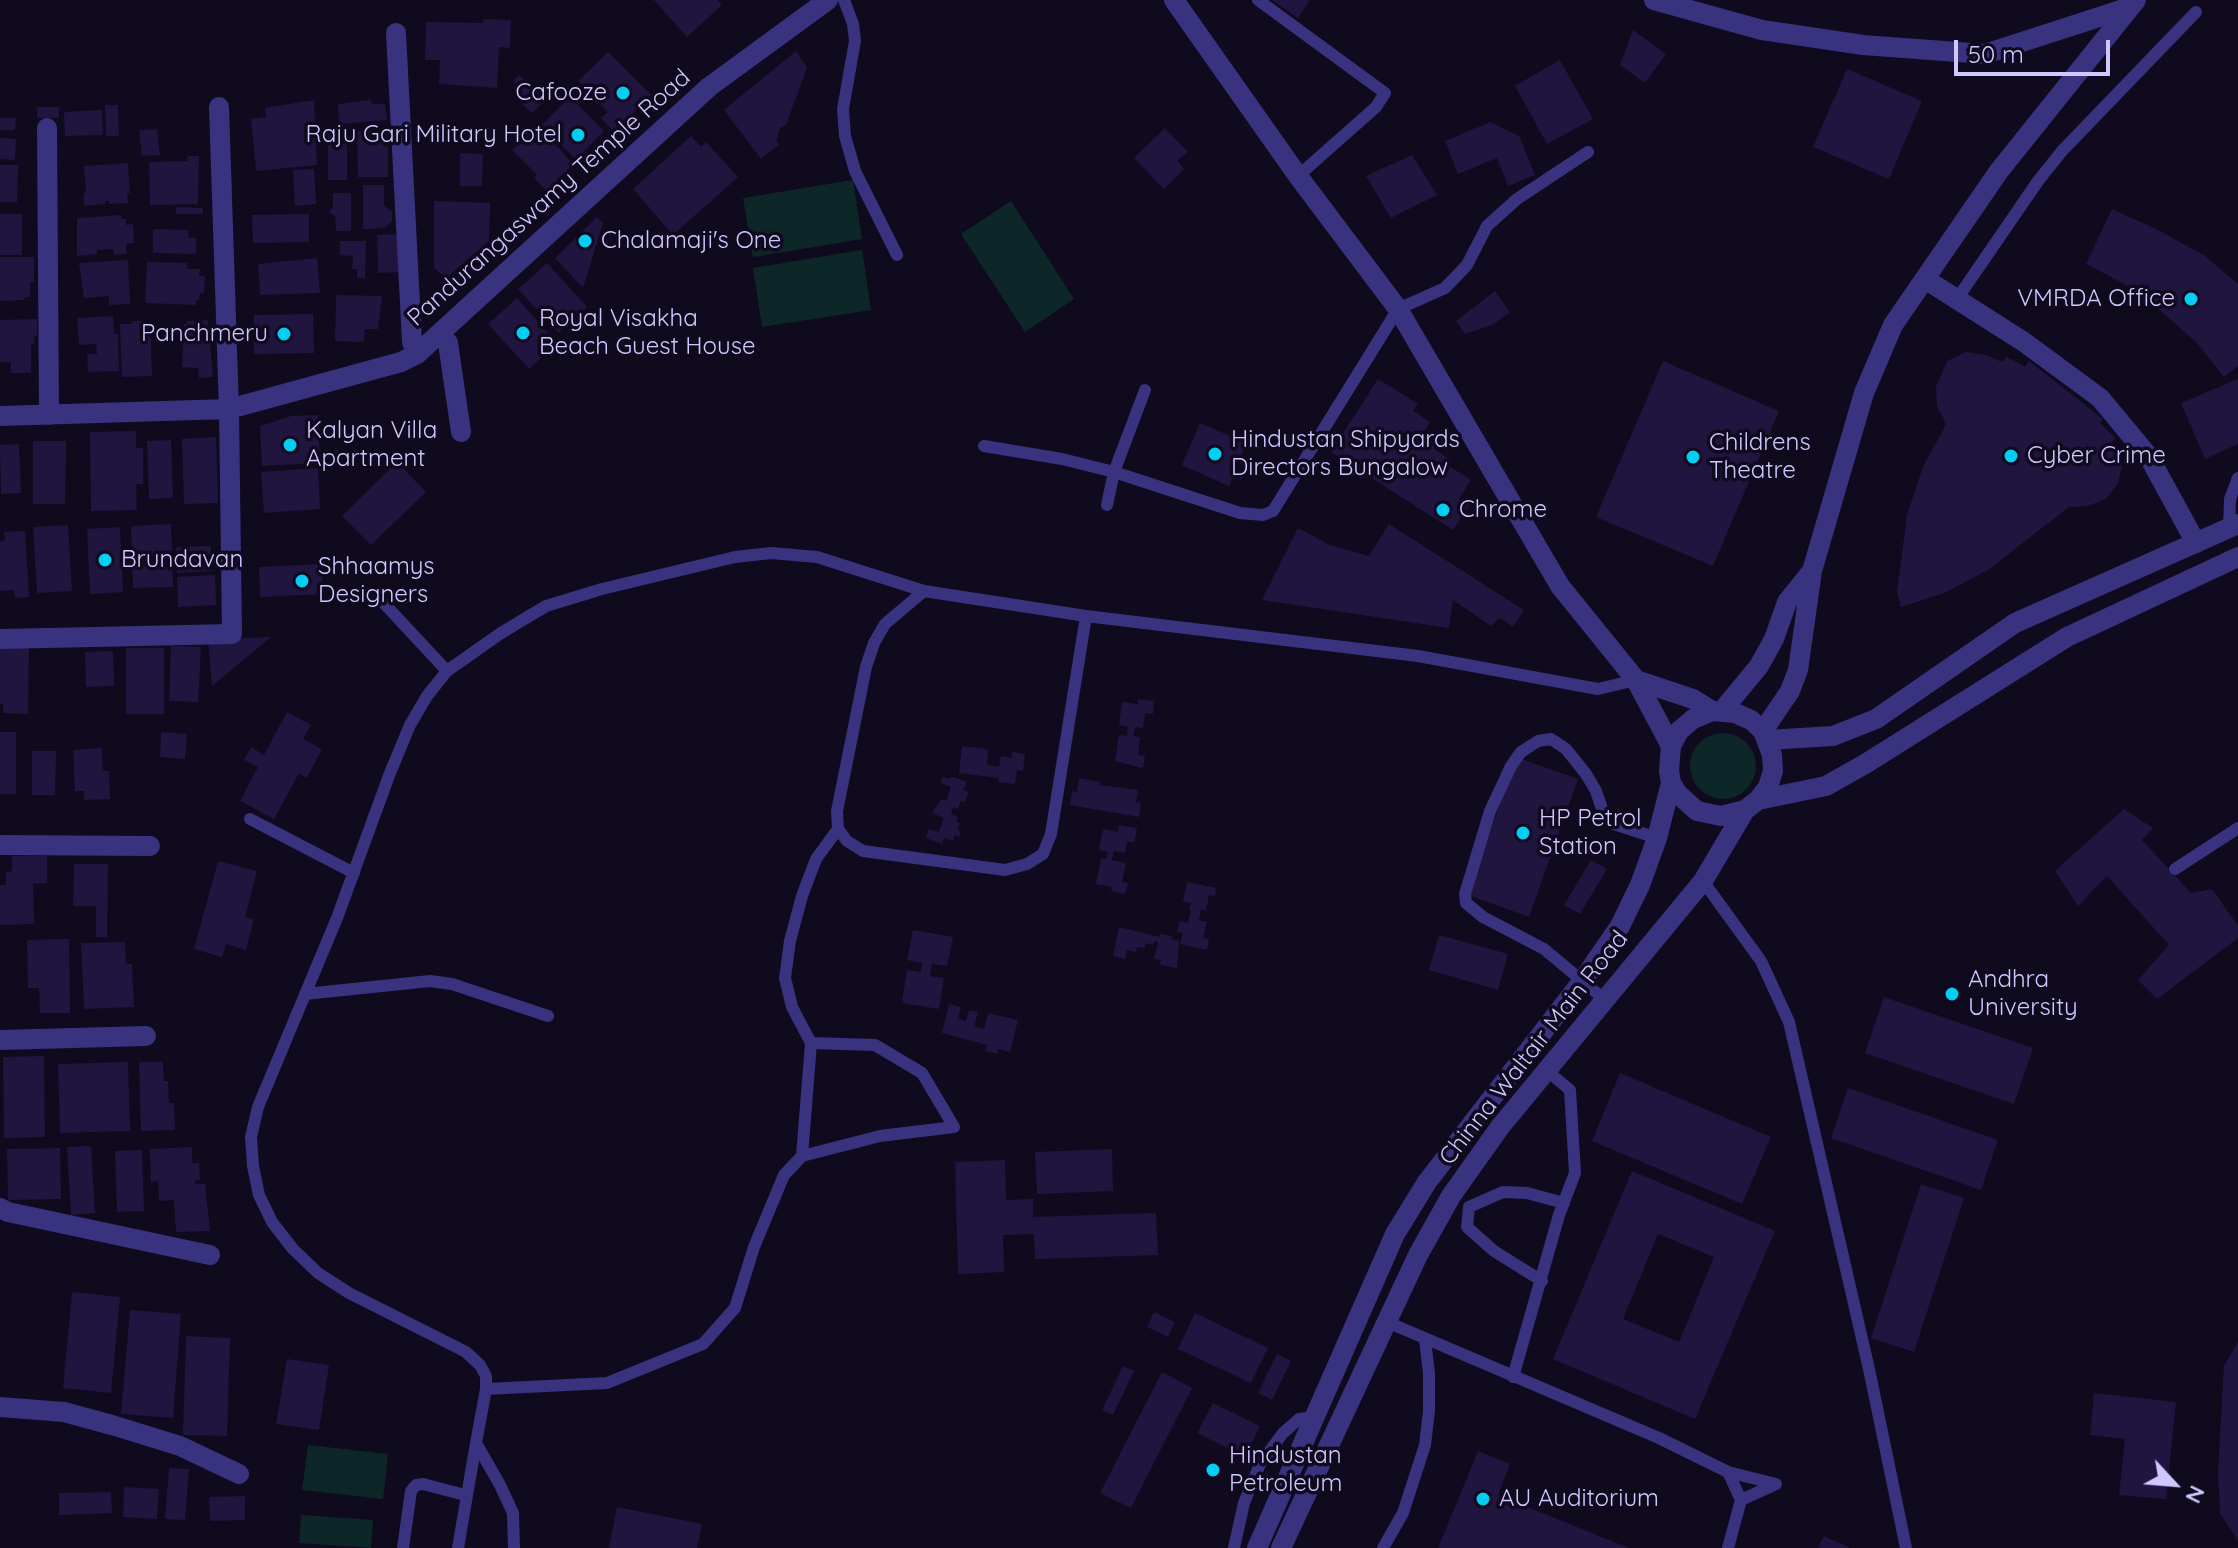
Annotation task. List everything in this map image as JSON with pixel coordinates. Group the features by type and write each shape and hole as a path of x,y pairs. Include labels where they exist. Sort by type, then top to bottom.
{"street":[{"name":"Pandurangaswamy Temple Road","path":"0,416 229,409 401,362 417,354 709,87 828,0"},
{"path":"1174,0 1298,176 1398,309 1560,586 1636,680 1671,746"},
{"path":"1654,0 1777,32 1863,45 1985,54 2133,4"},
{"path":"1765,735 1798,670 1812,571 1864,393 1893,325 1999,171 2133,4"},
{"path":"396,33 412,342 417,354"},
{"path":"0,639 232,634 229,409 219,107"},
{"path":"47,128 49,415"},
{"path":"1925,279 2036,350 2100,398 2149,457 2196,543"},
{"path":"440,334 448,343 461,432"},
{"path":"1765,735 1833,736 1876,719 2015,623 2233,526"},
{"path":"1812,571 1787,602 1774,639 1759,666 1717,711 1685,725 1671,746 1671,783 1697,811 1721,816 1826,786 2067,637 2238,557"},
{"path":"1636,680 1693,699 1717,711 1735,713 1751,720 1765,735 1772,755 1773,771 1768,787 1752,805"},
{"name":"Chinna Waltair Main Road","path":"1257,1548 1395,1234 1427,1182 1583,980 1620,926 1640,885 1657,838 1671,783"},
{"name":"Chinna Waltair Main Road","path":"1281,1548 1418,1255 1460,1202 1500,1127 1703,881 1752,805"},
{"path":"0,845 150,846"},
{"path":"0,1040 146,1036"},
{"path":"0,1208 210,1255"},
{"path":"0,1407 64,1412 112,1425 180,1446 239,1474"}],"lane":[{"path":"844,0 853,24 855,41 843,109 845,136 855,171 897,255"},
{"path":"1258,0 1385,93 1376,107 1298,176"},
{"path":"1957,299 2062,151 2196,12"},
{"path":"984,446 1062,459 1114,472 1240,513 1263,515 1273,511 1398,309 1445,288 1467,265 1487,226 1517,199 1588,152"},
{"path":"1107,505 1114,472 1145,390"},
{"path":"2233,526 2230,499 2238,478"},
{"path":"458,1548 486,1376 480,1365 466,1352 349,1293 318,1273 293,1249 259,1195 251,1137 258,1107 354,873 410,725 447,671 546,606 602,589 735,557 771,553 817,557 924,591 1086,616 1418,656 1598,689 1636,680"},
{"path":"802,1156 811,1043 792,1007 785,978 790,941 816,859 838,829 840,796 866,667 874,643 885,624 924,591"},
{"path":"379,598 447,671"},
{"path":"838,829 847,841 863,851 1005,870 1027,864 1043,854 1051,834 1086,616"},
{"path":"1605,1000 1544,949 1483,917 1466,903 1465,894 1490,811 1521,752 1538,741 1551,739 1566,749 1586,774 1596,791 1605,818 1657,838"},
{"path":"250,819 354,873"},
{"path":"2238,829 2238,846"},
{"path":"2175,869 2238,829"},
{"path":"1703,881 1761,961 1789,1022 1869,1369 1906,1548"},
{"path":"305,994 430,981 452,984 548,1016"},
{"path":"484,1396 607,1383 703,1344 735,1308 754,1247 784,1175 802,1156 880,1136 954,1127 922,1073 899,1059 875,1045 811,1043"},
{"path":"1513,1377 1575,1173 1570,1090 1546,1070"},
{"path":"1542,1281 1494,1251 1467,1227 1460,1202 1503,1192 1527,1193 1564,1203"},
{"path":"1387,1322 1659,1438 1728,1472 1776,1484 1741,1500"},
{"path":"1383,1548 1403,1513 1425,1445 1429,1373 1425,1340"},
{"path":"1234,1548 1244,1503 1260,1464 1283,1433 1299,1419 1315,1417"},
{"path":"476,1443 513,1513 514,1548"},
{"path":"1728,1472 1741,1500 1728,1548"},
{"path":"403,1548 411,1491 416,1485 465,1495"}],"green space":[{"path":"853,180 862,239 753,257 743,198"},
{"path":"1011,201 1074,299 1025,332 961,234"},
{"path":"862,250 871,310 762,327 753,268"},
{"path":"1716,733 1730,733 1742,738 1751,747 1756,766 1754,779 1747,790 1730,799 1716,799 1704,794 1695,785 1690,773 1690,759 1695,747 1704,738"},
{"path":"308,1445 388,1454 383,1499 302,1490"},
{"path":"301,1515 373,1520 371,1548 299,1543"}],"building":[{"path":"654,0 717,0 722,5 687,37"},
{"path":"1272,0 1310,0 1298,18"},
{"path":"483,19 511,20 510,48 499,47 497,88 439,84 440,60 425,60 426,22 483,23"},
{"path":"1633,30 1666,54 1645,83 1620,65"},
{"path":"796,51 807,68 786,125 781,127 776,141 780,144 761,159 724,110"},
{"path":"608,52 651,95 614,132 601,118 608,112 578,81"},
{"path":"1560,60 1593,119 1547,144 1515,86"},
{"path":"1847,69 1922,101 1889,179 1813,147"},
{"path":"519,75 545,100 532,113 514,96 521,89 513,81"},
{"path":"570,97 604,131 576,160 542,125"},
{"path":"314,100 317,165 256,171 251,119 266,117 265,108"},
{"path":"371,100 372,104 385,104 387,120 339,124 338,104"},
{"path":"105,105 118,105 119,136 106,136"},
{"path":"37,107 59,107 59,118 37,118"},
{"path":"102,110 103,135 65,136 64,112"},
{"path":"0,118 16,118 15,130 0,130"},
{"path":"1490,122 1519,136 1535,175 1508,186 1497,158 1458,174 1445,141"},
{"path":"538,125 573,164 547,191 534,178 537,175 512,150"},
{"path":"1165,128 1188,152 1177,161 1184,169 1164,189 1134,158"},
{"path":"157,129 160,155 142,156 139,130"},
{"path":"387,130 388,142 384,142 384,147 388,146 388,177 358,177 357,131"},
{"path":"328,134 347,134 347,180 328,180"},
{"path":"691,136 701,147 706,142 738,177 673,235 633,189"},
{"path":"0,138 16,139 15,160 0,159"},
{"path":"460,153 483,154 482,186 460,186"},
{"path":"1412,155 1437,195 1391,218 1366,176"},
{"path":"187,156 199,156 198,204 150,205 149,162 188,161"},
{"path":"128,163 128,203 109,204 105,201 105,204 84,206 84,166"},
{"path":"0,165 18,165 17,202 0,202"},
{"path":"314,169 316,204 295,206 293,170"},
{"path":"363,185 384,185 384,206 392,211 392,221 385,228 363,229"},
{"path":"333,193 351,193 351,231 336,231 335,216 329,212 333,207"},
{"path":"434,201 490,203 489,241 446,278 434,268"},
{"path":"176,207 203,208 203,214 176,214"},
{"name":"VMRDA Office","path":"2112,209 2205,256 2238,284 2238,366 2224,377 2197,343 2162,312 2128,286 2086,264"},
{"path":"0,214 22,214 22,255 0,255"},
{"path":"309,214 309,242 253,243 252,215"},
{"path":"121,215 121,219 126,219 126,225 133,224 134,243 126,244 127,254 114,255 113,249 77,256 77,218"},
{"name":"Chalamaji's One","path":"597,217 603,223 583,288 555,258"},
{"path":"153,229 189,230 188,238 196,238 196,254 153,253"},
{"path":"397,234 399,272 378,273 377,235"},
{"path":"340,241 366,241 365,278 357,278 357,269 352,269 353,256 340,255"},
{"path":"0,257 34,257 34,282 30,282 30,297 0,301"},
{"path":"317,258 320,293 260,295 258,264"},
{"path":"128,260 130,304 109,305 109,296 84,298 79,263"},
{"path":"147,262 187,263 187,269 200,269 199,276 205,276 204,293 200,293 196,305 145,303"},
{"path":"547,263 587,307 559,333 518,289"},
{"path":"1495,291 1510,312 1492,325 1465,334 1456,321"},
{"path":"336,295 382,296 378,329 365,329 364,342 335,341"},
{"name":"Royal Visakha Beach Guest House","path":"517,298 557,343 529,369 488,324"},
{"name":"Panchmeru","path":"313,314 314,353 254,354 254,315"},
{"path":"113,316 114,334 118,334 119,371 88,372 87,354 97,354 96,344 79,345 77,318"},
{"path":"37,319 37,336 31,344 31,373 11,373 11,362 0,362 0,320"},
{"path":"208,320 213,377 199,378 198,368 182,367 184,324 187,321"},
{"path":"132,321 150,321 152,376 122,377 120,324 131,324"},
{"path":"1966,352 1986,355 2002,362 2007,357 2025,367 2029,361 2103,419 2100,423 2115,438 2110,445 2122,465 2118,483 2106,499 2088,506 2069,507 1988,570 1944,593 1901,607 1897,592 1907,515 1923,467 1946,424 1937,406 1936,387 1947,361"},
{"path":"1663,361 1779,411 1713,566 1596,517"},
{"path":"1378,379 1418,404 1413,411 1430,422 1423,433 1438,443 1434,449 1452,461 1449,466 1471,480 1459,499 1469,505 1453,530 1331,452"},
{"path":"2238,379 2238,444 2205,459 2181,403"},
{"name":"Kalyan Villa Apartment","path":"318,415 320,463 262,466 260,426 291,416"},
{"name":"Hindustan Shipyards Directors Bungalow","path":"1200,423 1247,443 1229,486 1182,465"},
{"path":"136,431 136,448 143,448 143,484 136,484 137,510 91,511 90,432"},
{"path":"216,437 218,503 184,504 182,439"},
{"path":"171,440 173,498 149,499 147,441"},
{"path":"33,441 66,441 65,504 33,504"},
{"path":"19,444 21,493 1,494 0,445"},
{"path":"397,462 426,492 371,545 342,516"},
{"path":"318,468 320,509 264,513 261,472"},
{"path":"171,524 173,587 133,588 131,526"},
{"path":"1389,524 1524,610 1513,627 1500,618 1491,626 1453,600 1449,628 1262,600 1298,528 1330,545 1369,556"},
{"path":"68,525 72,591 37,593 33,527"},
{"name":"Brundavan","path":"120,527 123,592 90,594 87,529"},
{"path":"25,531 29,597 15,598 14,590 0,591 0,542 5,541 4,532"},
{"path":"211,546 212,571 177,573 176,547"},
{"path":"322,564 323,594 260,597 259,567"},
{"path":"215,575 216,605 178,607 177,577"},
{"path":"271,637 212,686 208,640"},
{"path":"0,645 29,646 28,714 3,713 3,704 0,704"},
{"path":"171,646 201,647 198,702 169,701"},
{"path":"126,648 164,648 164,714 126,714"},
{"path":"113,651 114,686 86,687 85,652"},
{"path":"1138,699 1154,701 1153,714 1145,713 1143,728 1135,727 1133,736 1140,737 1138,755 1145,756 1143,768 1115,761 1119,735 1127,736 1128,727 1119,725 1122,702 1138,704"},
{"path":"287,712 311,725 303,739 322,749 307,778 299,773 274,819 240,801 258,767 244,760 251,747 264,755"},
{"path":"0,732 16,732 16,794 0,794"},
{"path":"161,732 187,734 185,759 160,757"},
{"path":"962,746 988,749 987,765 999,767 1001,756 1012,758 1012,752 1025,754 1023,771 1017,770 1015,784 998,782 999,778 959,773"},
{"path":"102,748 103,771 109,771 110,799 84,800 84,791 75,791 73,750"},
{"path":"32,751 56,751 55,795 32,795"},
{"path":"1516,757 1578,779 1529,917 1468,895"},
{"path":"951,776 967,782 963,790 969,792 964,803 961,801 958,809 953,807 951,814 958,817 959,837 955,835 953,841 944,838 942,844 926,838 929,829 939,832 944,818 932,813 941,799 946,801 951,787 940,783 942,777 950,779"},
{"path":"1079,778 1100,782 1099,785 1138,790 1136,802 1141,803 1139,817 1070,805 1072,791 1077,792"},
{"path":"2124,809 2153,828 2142,840 2191,893 2212,889 2238,926 2238,938 2157,999 2138,980 2169,945 2107,876 2078,906 2055,871"},
{"path":"1119,825 1137,828 1134,843 1127,841 1125,853 1114,851 1112,860 1126,863 1122,882 1128,883 1125,894 1096,884 1101,858 1106,859 1108,852 1099,850 1103,829 1118,832"},
{"path":"12,856 47,856 47,883 33,883 34,924 0,925 0,885 6,885 6,872 12,871"},
{"path":"1591,860 1607,869 1580,914 1564,905"},
{"path":"218,861 257,871 245,917 254,919 246,950 226,944 222,957 194,949"},
{"path":"74,864 108,864 107,937 96,937 96,906 73,906"},
{"path":"1187,882 1216,888 1215,896 1209,895 1206,911 1201,909 1199,920 1207,922 1203,938 1209,939 1207,950 1180,944 1183,933 1177,932 1180,921 1188,923 1191,910 1191,903 1183,901"},
{"path":"1119,927 1160,937 1160,934 1172,936 1172,939 1179,941 1177,968 1160,965 1161,960 1154,959 1158,942 1154,941 1153,945 1145,943 1145,948 1137,947 1136,952 1127,950 1125,959 1113,956"},
{"path":"913,930 953,937 947,966 932,964 930,976 944,978 939,1009 902,1003 907,970 921,972 922,963 907,960"},
{"path":"1439,935 1508,954 1498,990 1429,970"},
{"path":"69,939 70,1013 40,1013 39,988 28,988 27,940"},
{"path":"125,942 126,964 132,964 134,1007 84,1009 81,943"},
{"path":"1884,997 2033,1048 2014,1104 1865,1053"},
{"path":"949,1004 961,1007 958,1019 966,1021 969,1010 978,1012 974,1027 984,1029 988,1013 1018,1020 1010,1052 998,1049 997,1054 985,1051 987,1045 942,1033"},
{"path":"44,1056 45,1137 4,1138 3,1057"},
{"path":"128,1062 130,1131 60,1133 58,1064"},
{"path":"139,1062 163,1062 169,1103 174,1103 175,1130 141,1131"},
{"path":"1620,1073 1771,1137 1742,1204 1592,1141"},
{"path":"1848,1088 1998,1140 1981,1190 1831,1138"},
{"path":"91,1146 95,1213 71,1215 67,1147"},
{"path":"192,1147 192,1163 199,1163 200,1180 195,1180 195,1184 205,1184 210,1231 176,1232 174,1200 159,1201 158,1181 151,1182 150,1149"},
{"path":"60,1148 61,1199 8,1200 7,1149"},
{"path":"1112,1149 1113,1191 1037,1194 1035,1152"},
{"path":"142,1150 144,1211 117,1212 115,1151"},
{"path":"1005,1160 1006,1200 1033,1199 1033,1217 1156,1213 1158,1255 1035,1259 1034,1234 1003,1235 1004,1272 958,1274 955,1162"},
{"path":"1632,1171 1775,1231 1695,1419 1553,1359","holes":["1658,1234 1714,1257 1679,1342 1623,1319"]},
{"path":"1921,1184 1964,1198 1914,1352 1871,1338"},
{"path":"72,1292 120,1297 111,1393 63,1388"},
{"path":"130,1310 181,1314 173,1418 121,1414"},
{"path":"1154,1312 1175,1322 1168,1337 1147,1327"},
{"path":"1195,1313 1268,1348 1251,1383 1178,1349"},
{"path":"186,1336 230,1338 227,1436 183,1435"},
{"path":"2238,1342 2238,1541 2220,1513 2218,1472 2224,1366"},
{"path":"1277,1354 1291,1361 1272,1400 1258,1393"},
{"path":"287,1359 329,1365 319,1430 276,1424"},
{"path":"1123,1366 1134,1371 1113,1415 1102,1410"},
{"path":"1162,1372 1192,1388 1131,1508 1100,1493"},
{"path":"2094,1393 2176,1402 2166,1499 2119,1495 2125,1439 2090,1435"},
{"path":"1213,1403 1260,1426 1245,1457 1197,1433"},
{"name":"AU Auditorium","path":"1478,1451 1510,1464 1498,1495 1629,1548 1438,1548"},
{"path":"169,1468 189,1469 185,1520 165,1519"},
{"path":"124,1487 159,1489 157,1519 123,1517"},
{"path":"111,1492 112,1513 59,1515 59,1493"},
{"path":"245,1496 245,1520 210,1521 209,1497"},
{"path":"617,1507 702,1524 697,1548 609,1548"},
{"path":"1824,1536 1850,1548 1818,1548"}],"place":[{"name":"Cafooze","path":"623,93"},
{"name":"Raju Gari Military Hotel","path":"578,135"},
{"name":"Chalamaji's One","path":"585,241"},
{"name":"VMRDA Office","path":"2191,299"},
{"name":"Royal Visakha Beach Guest House","path":"523,333"},
{"name":"Panchmeru","path":"284,334"},
{"name":"Kalyan Villa Apartment","path":"290,445"},
{"name":"Hindustan Shipyards Directors Bungalow","path":"1215,454"},
{"name":"Cyber Crime","path":"2011,456"},
{"name":"Childrens Theatre","path":"1693,457"},
{"name":"Chrome","path":"1443,510"},
{"name":"Brundavan","path":"105,560"},
{"name":"Shhaamys Designers","path":"302,581"},
{"name":"HP Petrol Station","path":"1523,833"},
{"name":"Andhra University","path":"1952,994"},
{"name":"Hindustan Petroleum","path":"1213,1470"},
{"name":"AU Auditorium","path":"1483,1499"}]}
